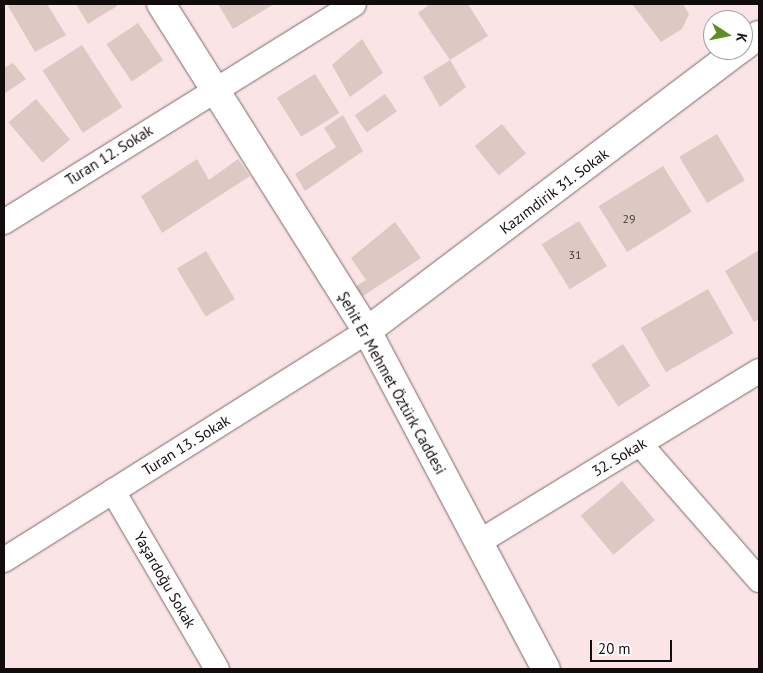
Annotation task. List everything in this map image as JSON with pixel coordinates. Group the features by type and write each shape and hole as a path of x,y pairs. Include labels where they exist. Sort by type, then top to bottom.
{"street":[{"name":"Şehit Er Mehmet Öztürk Caddesi","path":"160,4 367,331 546,669"},
{"name":"Turan 12. Sokak","path":"4,222 214,89 354,4"},
{"name":"Kazımdirik 31. Sokak","path":"367,331 727,60"},
{"name":"Turan 13. Sokak","path":"4,560 367,331"},
{"name":"32. Sokak","path":"479,542 759,371"},
{"path":"640,444 759,580"},
{"name":"Yaşardoğu Sokak","path":"113,491 217,669"}],"building":[{"path":"12,4 47,4 66,35 35,52 8,6"},
{"path":"76,4 116,4 117,6 88,24"},
{"path":"218,4 274,4 233,29"},
{"path":"430,4 468,4 488,36 450,60 418,13"},
{"path":"632,4 683,4 689,14 682,29 661,42"},
{"path":"138,23 163,60 132,82 106,44"},
{"path":"362,39 383,73 350,97 332,65"},
{"path":"82,45 122,107 83,133 43,71"},
{"path":"450,60 466,87 440,107 423,77"},
{"path":"13,63 26,79 4,94 4,68"},
{"path":"315,74 339,113 301,137 277,98"},
{"path":"385,94 397,111 367,132 355,115"},
{"path":"36,99 70,140 42,163 8,122"},
{"path":"343,115 363,151 305,191 295,174 336,147 324,128"},
{"path":"502,124 526,154 499,176 475,146"},
{"path":"717,134 745,180 707,203 679,157"},
{"path":"197,159 209,180 238,159 250,176 162,233 141,196"},
{"path":"663,166 692,212 627,252 599,206"},
{"path":"579,221 607,266 570,289 542,244"},
{"path":"395,222 421,258 363,296 355,287 366,280 351,258"},
{"path":"759,250 759,319 754,322 725,271"},
{"path":"206,251 235,299 206,317 177,269"},
{"path":"708,289 734,333 666,372 640,328"},
{"path":"623,344 650,386 618,407 591,365"},
{"path":"622,481 655,520 613,555 581,516"}]}
